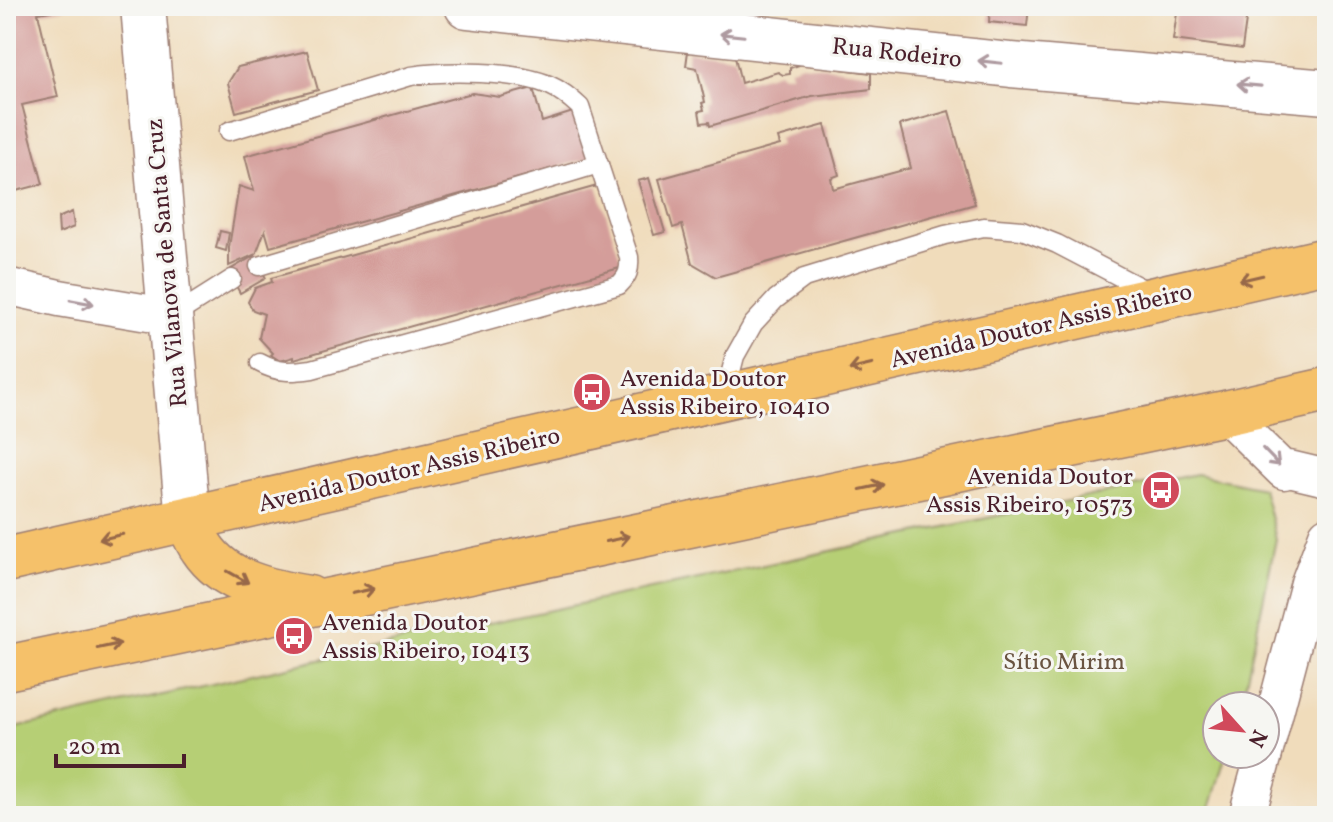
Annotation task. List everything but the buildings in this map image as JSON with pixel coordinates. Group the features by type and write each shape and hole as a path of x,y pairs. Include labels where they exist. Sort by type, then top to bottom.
{"main road":[{"name":"Avenida Doutor Assis Ribeiro","path":"6,560 1327,260"},
{"path":"15,670 321,600 1327,390"},
{"path":"188,520 203,550 232,575 267,591 321,600"}],"street":[{"name":"Rua Vilanova de Santa Cruz","path":"143,6 188,520"},
{"name":"Rua Rodeiro","path":"467,6 1011,65 1327,92"},
{"path":"6,286 172,317"},
{"path":"1225,413 1284,471 1289,469 1327,478"},
{"path":"1281,690 1309,583 1327,535"},
{"path":"1247,816 1259,770"}],"lane":[{"path":"229,131 411,76 455,72 530,79 565,93 580,107 629,257 630,268 619,285 312,369 275,371 260,363"},
{"path":"259,266 599,164"},
{"path":"724,398 735,356 753,324 776,299 804,278 945,235 984,227 1022,230 1057,244 1160,298"},
{"path":"172,317 232,279"}],"green space":[{"name":"Sítio Mirim","path":"1196,474 1263,488 1276,539 1244,690 1201,690 1201,770 1221,770 1208,816 6,816 6,730 418,638"}],"place":[{"name":"Avenida Doutor Assis Ribeiro, 10410","path":"592,392"},
{"name":"Avenida Doutor Assis Ribeiro, 10573","path":"1161,490"},
{"name":"Avenida Doutor Assis Ribeiro, 10413","path":"294,636"}]}
